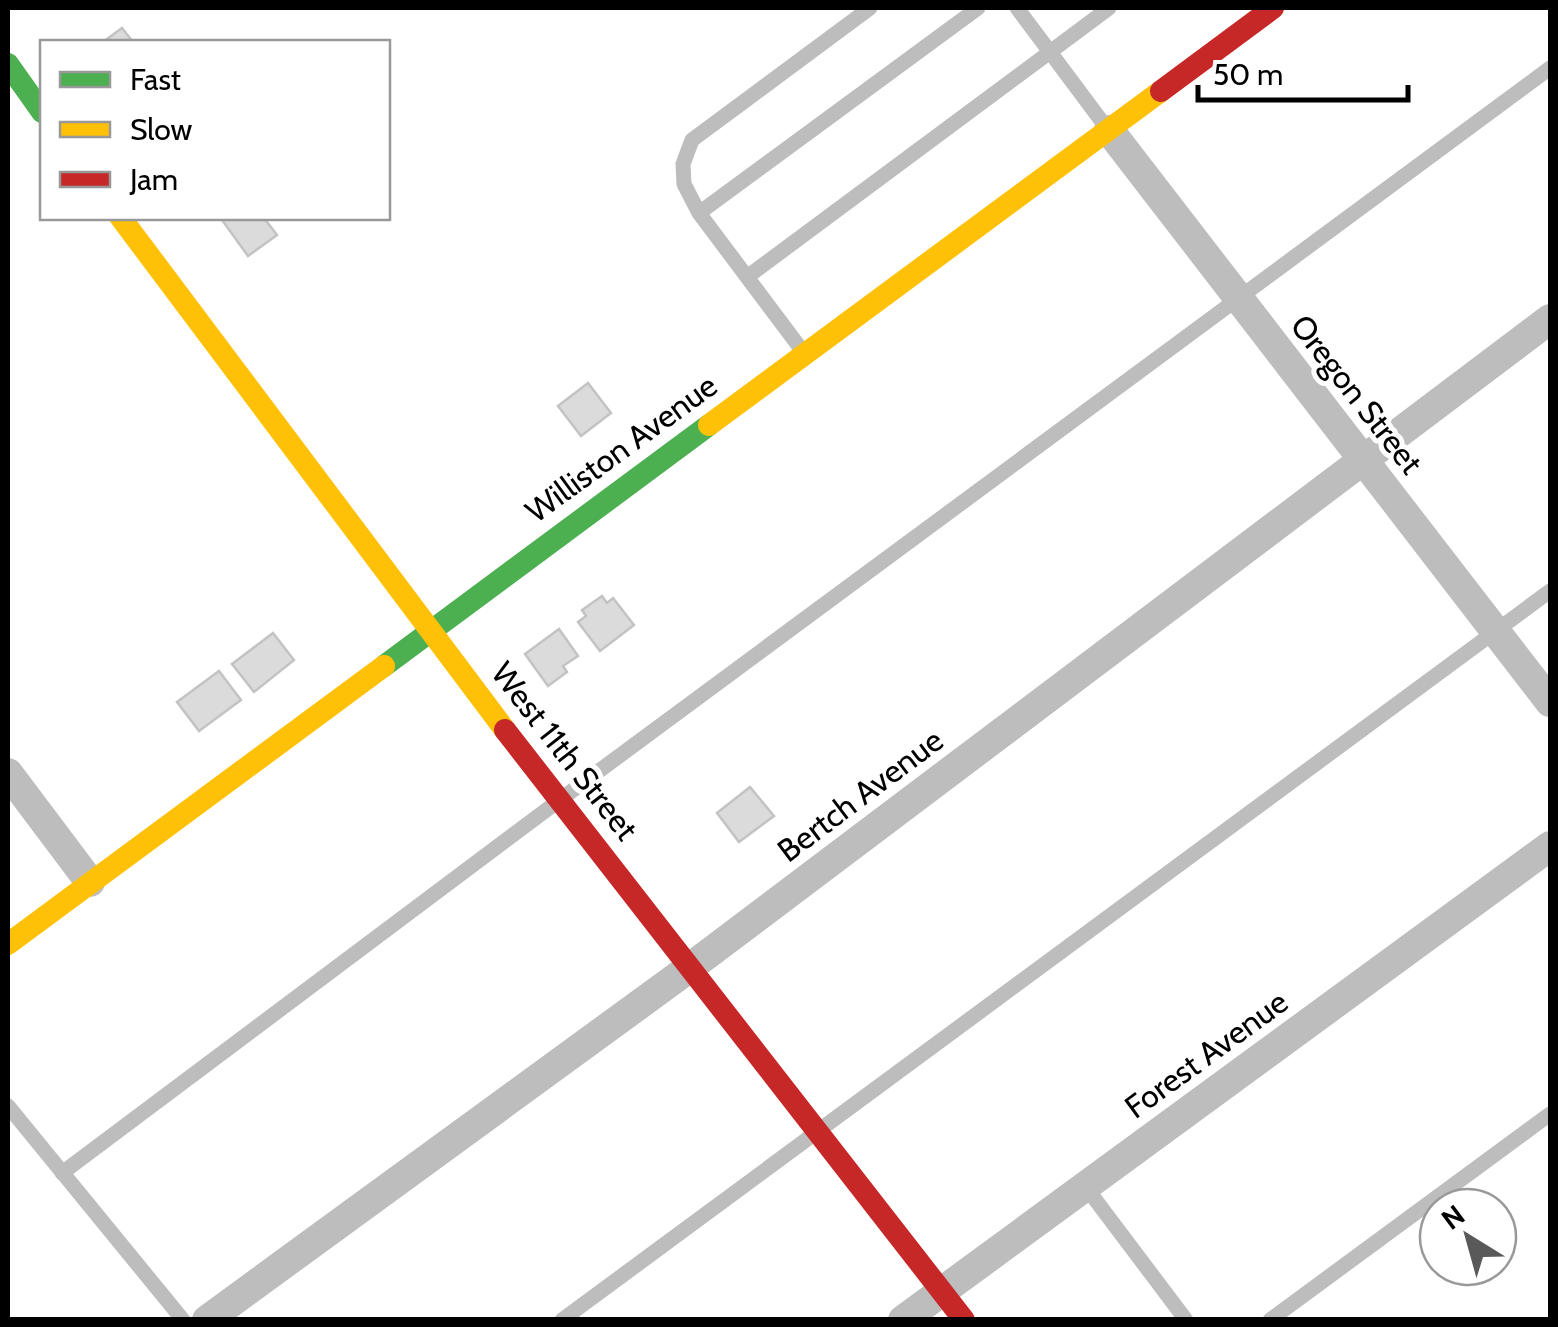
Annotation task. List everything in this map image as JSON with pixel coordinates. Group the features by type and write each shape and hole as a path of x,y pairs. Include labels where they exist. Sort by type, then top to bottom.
{"main road":[{"name":"Williston Avenue","path":"8,944 1274,8"},
{"path":"8,64 40,109"},
{"name":"West 11th Street","path":"122,220 428,630 964,1320"}],"street":[{"name":"Oregon Street","path":"1109,130 1550,702"},
{"name":"Bertch Avenue","path":"208,1320 692,966 1550,319"},
{"path":"8,773 90,882"},
{"name":"Forest Avenue","path":"903,1320 1550,846"}],"lane":[{"path":"804,354 699,214 684,184 683,164 692,140 870,8"},
{"path":"699,214 978,8"},
{"path":"1016,8 1109,130"},
{"path":"747,277 1109,8"},
{"path":"62,1172 1550,68"},
{"path":"562,1320 817,1128 1550,591"},
{"path":"8,1106 182,1320"},
{"path":"1270,1320 1550,1114"},
{"path":"1085,1186 1186,1320"}],"building":[{"path":"122,28 131,40 106,40"},
{"path":"222,220 266,220 277,235 248,256"},
{"path":"588,383 611,413 581,436 558,406"},
{"path":"602,596 607,603 613,598 634,625 600,651 578,622 586,616 582,610"},
{"path":"559,629 578,656 563,666 567,672 548,686 525,654"},
{"path":"273,633 294,660 254,692 232,664"},
{"path":"219,671 241,700 199,731 177,702"},
{"path":"750,787 774,816 739,842 717,813"}],"traffic: fast":[{"path":"8,64 40,109"},
{"path":"384,666 709,425"}],"traffic: slow":[{"path":"709,425 1161,91"},
{"path":"122,220 505,730"},
{"path":"8,944 384,666"}],"traffic: jam":[{"path":"1161,91 1273,8"},
{"path":"505,730 964,1320"}]}
